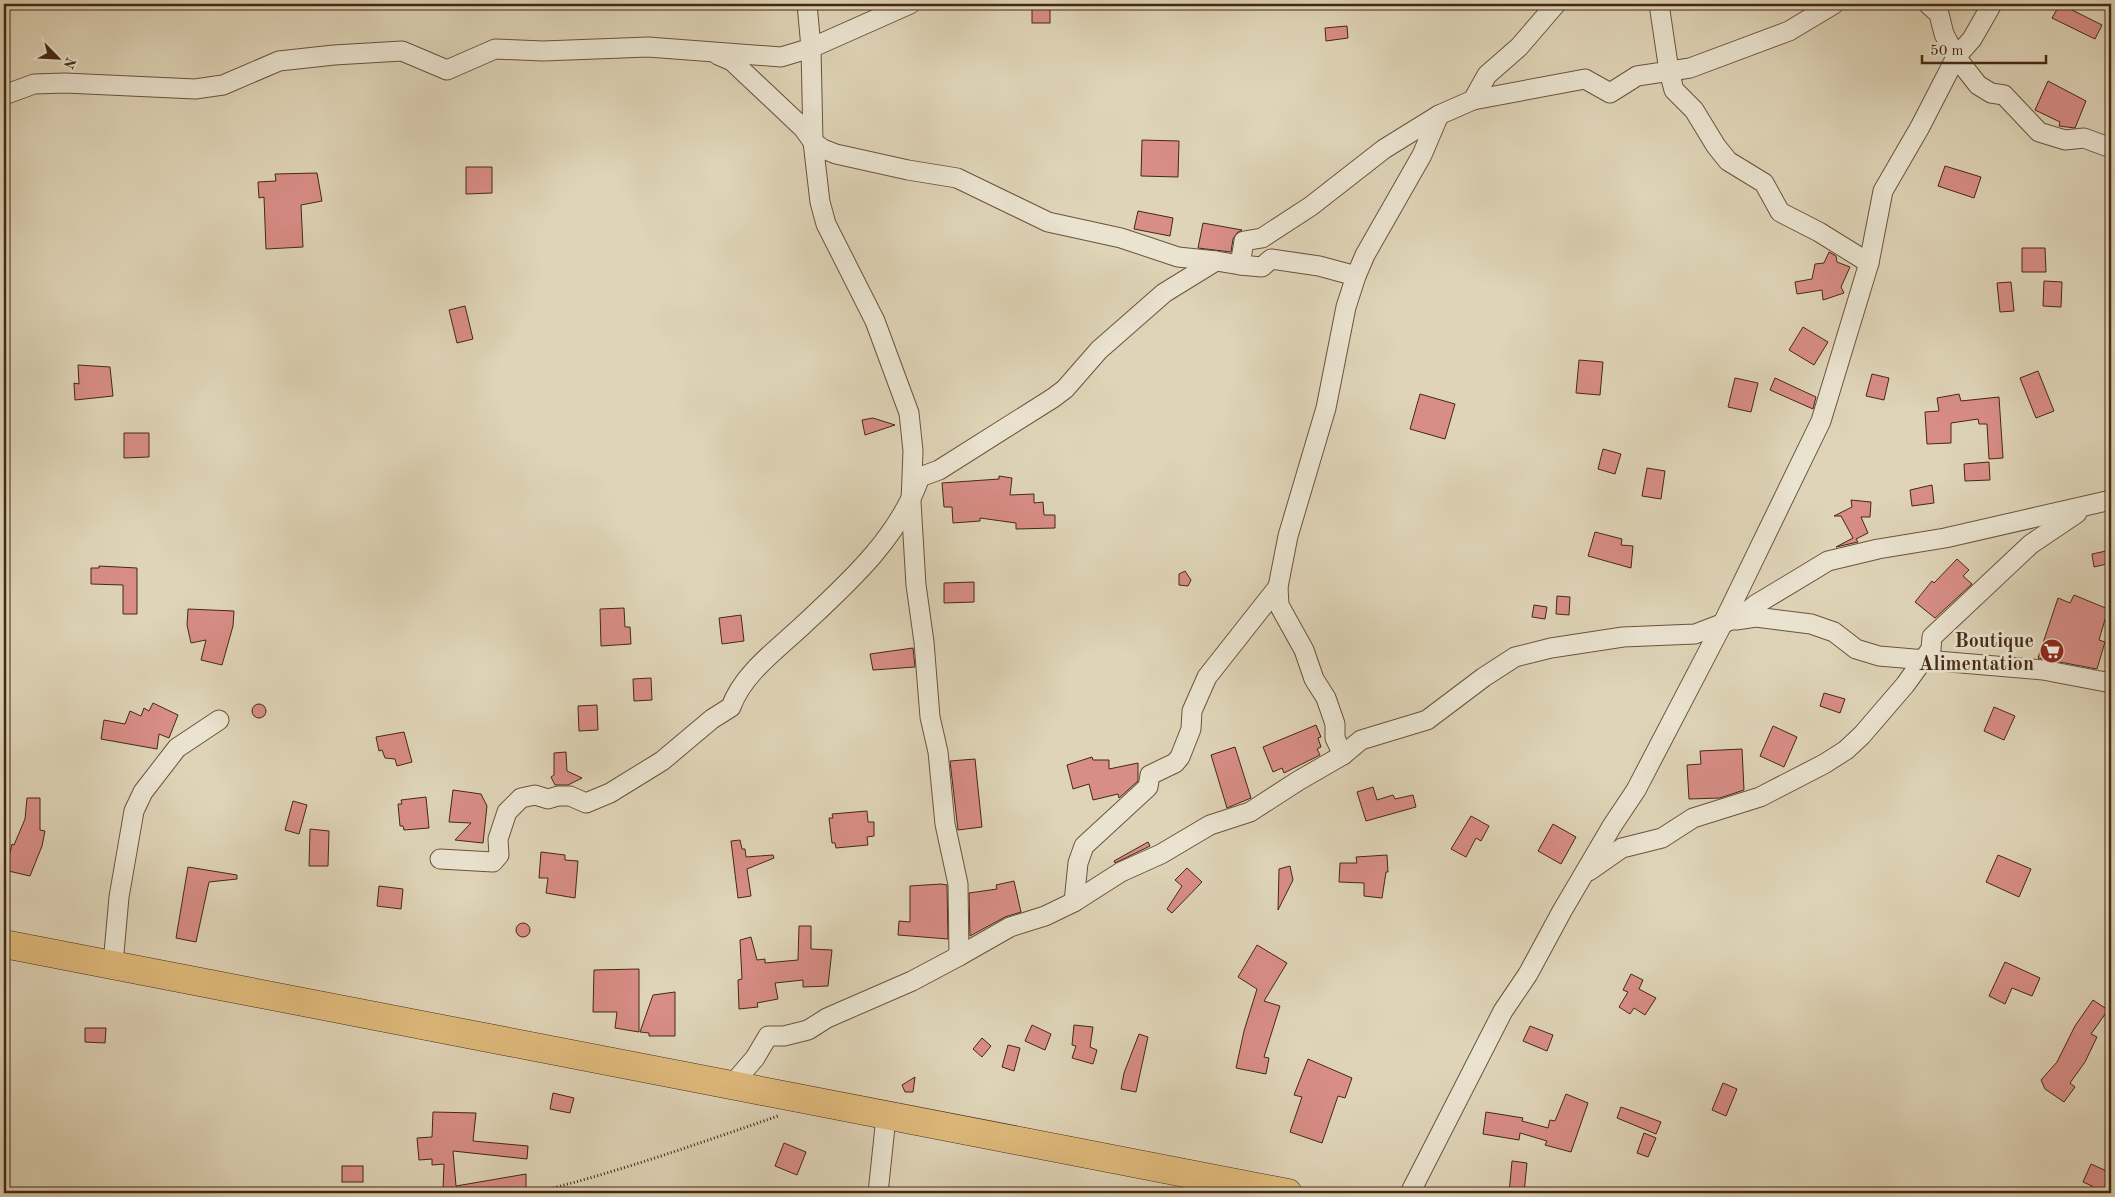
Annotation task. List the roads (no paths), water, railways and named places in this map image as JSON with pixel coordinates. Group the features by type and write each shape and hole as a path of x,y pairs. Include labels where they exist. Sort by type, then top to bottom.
{"main road":[{"path":"4,944 886,1117 1288,1193"}],"street":[{"path":"807,4 811,48 813,142 820,202 826,224 876,321 909,413 913,451 911,502 916,585 924,642 930,717 938,752 945,824 958,884 959,956"},
{"path":"4,95 34,84 64,83 195,89 223,85 279,61 334,55 402,51 447,70 495,49 543,51 648,47 781,57 811,48 910,4"},
{"path":"1472,100 1487,75 1519,47 1556,4"},
{"path":"1659,4 1669,71 1674,90 1694,110 1716,146 1728,161 1764,184 1780,212 1819,232 1869,263"},
{"path":"1240,265 1244,241 1262,238 1311,206 1384,149 1439,115 1472,100 1585,79 1610,93 1637,76 1690,68 1789,31 1834,4"},
{"path":"1928,4 1939,14 1944,34 1956,57 1978,85 1991,93 2004,95 2039,132 2065,140 2084,138 2111,148"},
{"path":"1410,1193 1503,1011 1528,974 1584,874 1636,790 1723,623 1821,421 1869,263 1882,191 1920,127 1956,57 1972,39 1992,4"},
{"path":"713,53 732,61 803,128 813,142 836,154 908,170 956,178 1048,222 1120,238 1178,257 1262,267 1272,259 1319,266 1356,276"},
{"path":"1343,755 1335,738 1335,724 1326,698 1314,679 1304,650 1279,605 1278,588 1288,536 1326,408 1346,308 1356,276 1365,255 1422,155 1439,115"},
{"path":"440,858 493,862 498,855 498,839 507,812 520,798 535,795 548,799 558,796 570,796 586,803 610,793 662,761 712,718 731,707 737,691 778,648 870,560 887,539 911,502 920,477 939,470 1053,398 1065,389 1099,350 1152,301 1216,261"},
{"path":"730,1086 754,1058 768,1036 784,1036 808,1030 827,1018 912,981 1010,927 1045,916 1074,902 1121,872 1162,854 1210,826 1250,812 1343,755 1362,740 1427,720 1484,677 1515,657 1551,648 1622,637 1695,634 1742,616 1755,605 1828,561 2087,507 2111,500"},
{"path":"1584,874 1622,848 1662,838 1693,818 1760,798 1824,764 1846,750 1862,735 1905,685 1921,660 1931,649 1932,636 2044,534 2087,507"},
{"path":"1074,902 1078,864 1084,846 1094,835 1118,817 1125,807 1148,787 1150,774 1175,764 1180,757 1191,728 1192,711 1207,677 1278,588"},
{"path":"1723,623 1756,617 1811,624 1834,632 1856,649 1879,656 2043,670 2111,683"},
{"path":"113,964 119,897 134,811 140,798 177,748 219,720"},
{"path":"878,1193 886,1117"}],"place":[{"name":"Boutique Alimentation","path":"2052,651"}]}
